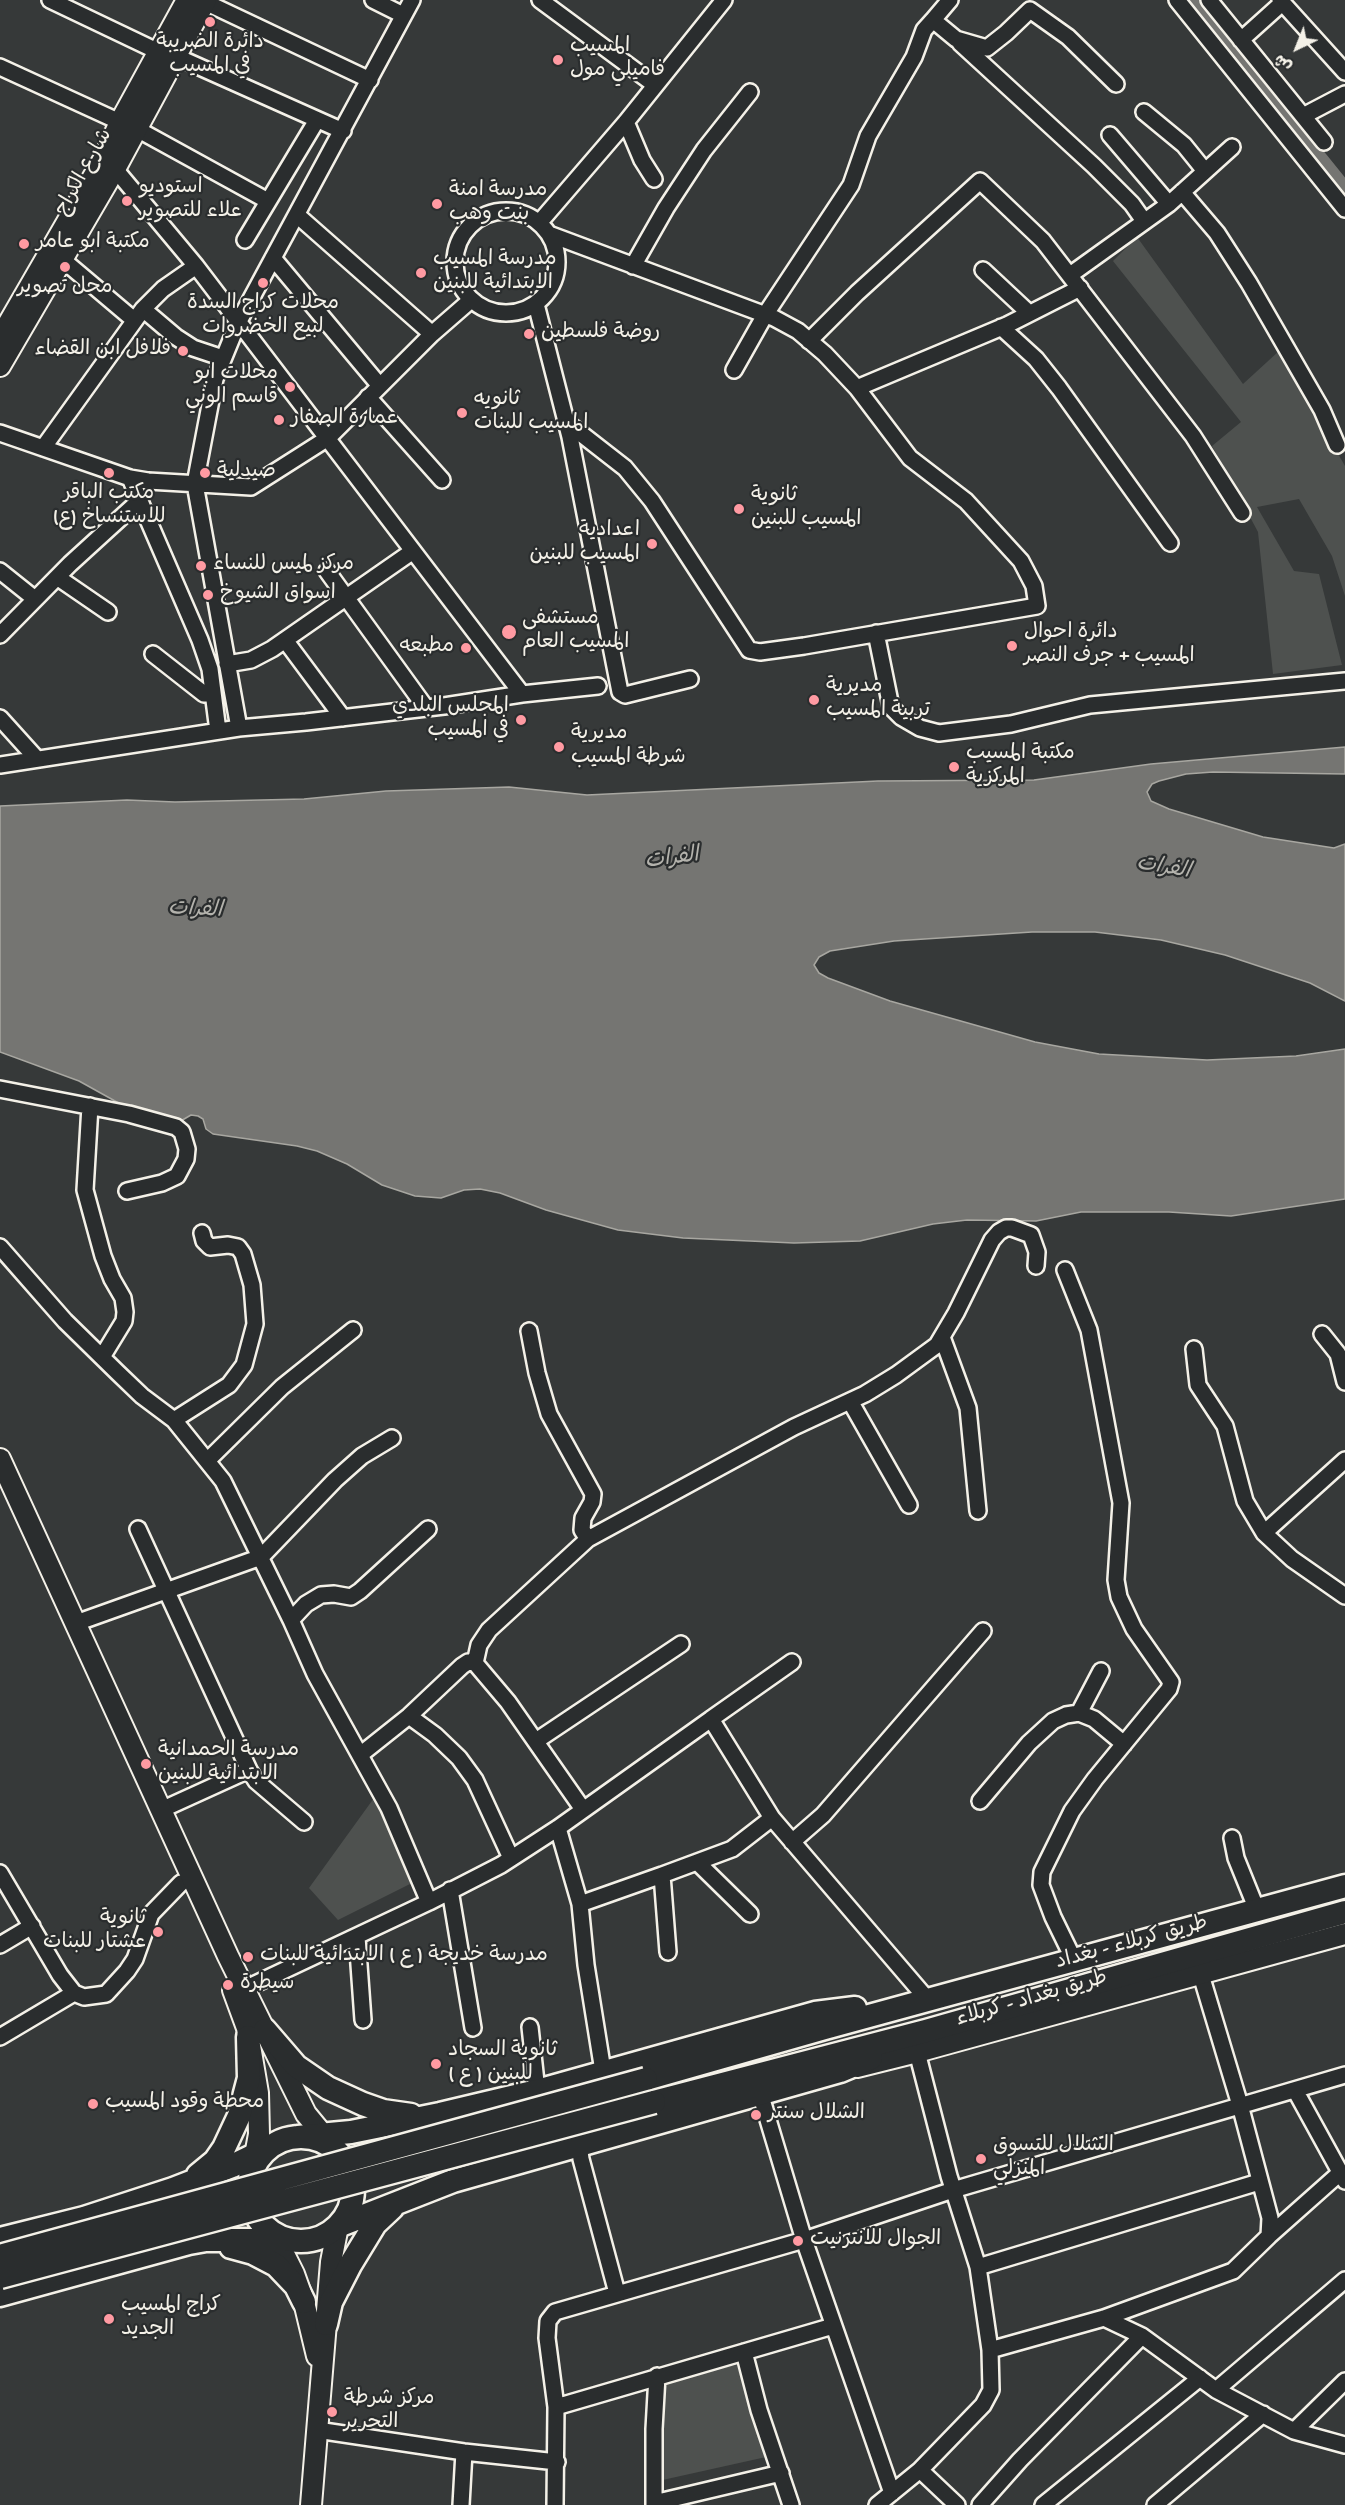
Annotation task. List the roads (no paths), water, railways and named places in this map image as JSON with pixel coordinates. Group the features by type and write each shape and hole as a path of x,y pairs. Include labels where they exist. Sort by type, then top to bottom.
{"highway":[{"name":"طريق كربلاء - بغداد","path":"924,2001 1345,1886"},
{"name":"طريق بغداد - كربلاء","path":"926,2031 1345,1912"},
{"path":"1104,1952 1101,1966 1111,1977"},
{"path":"1063,1991 1069,1977 1068,1962"},
{"path":"0,2239 84,2217 173,2189 261,2157 298,2137 323,2136 440,2114 537,2091 815,2013 924,2001"},
{"path":"0,2256 924,2001"},
{"path":"0,2295 206,2240 276,2235 315,2240 338,2226 409,2196 579,2144 840,2071 926,2031"},
{"path":"0,2277 926,2031"},
{"path":"257,2033 318,2082 345,2097 403,2115 440,2114"},
{"path":"173,2189 197,2176 215,2161 230,2137 239,2116 249,2078 257,2033"},
{"path":"298,2137 321,2141 339,2154 351,2173 353,2196 345,2217 338,2226"},
{"path":"261,2157 249,2186 250,2200 254,2213 276,2235"},
{"path":"326,2324 339,2286 375,2224 409,2196"},
{"path":"185,2244 228,2247 265,2258 289,2276 304,2302"}],"main road":[{"name":"شارع الكراج","path":"0,366 63,260 128,125 199,1"},
{"name":"شارع الكراج","path":"0,338 109,164"},
{"path":"0,1459 161,1810 257,2033 306,2114 339,2154"},
{"path":"0,1484 181,1883 240,1991"},
{"path":"840,2071 1201,1975 1345,1934"},
{"path":"257,2033 255,2067 260,2112 261,2157"},
{"path":"311,2505 331,2262 338,2226"},
{"path":"276,2235 304,2302 313,2335 321,2382"}],"street":[{"path":"50,0 343,131"},
{"path":"373,0 403,15"},
{"path":"239,728 195,484 215,379 238,323 412,0"},
{"path":"540,0 655,85"},
{"path":"544,228 724,0"},
{"path":"734,370 765,315 851,185 868,136 914,57 924,30 950,0"},
{"path":"1177,0 1345,208"},
{"path":"1209,0 1324,142"},
{"path":"199,1 370,80"},
{"path":"1242,39 1281,2 1345,72"},
{"path":"956,39 987,48 1006,33 1027,5 1068,37 1116,84"},
{"path":"933,20 1109,181 1132,204 1144,221"},
{"path":"0,67 128,125 268,201"},
{"path":"633,266 666,208 704,150 750,92"},
{"path":"1304,116 1345,94"},
{"path":"1144,112 1184,145 1205,171"},
{"path":"245,240 317,120"},
{"path":"626,122 642,160 654,179"},
{"path":"1110,135 1169,204"},
{"path":"1070,275 1169,204 1232,147"},
{"path":"109,164 196,266 522,694"},
{"path":"809,340 980,181 1043,241 1070,275 1193,436 1242,513"},
{"path":"1182,192 1217,233 1249,283 1322,410 1337,445"},
{"path":"544,228 556,252 556,272 553,284 536,304 510,313 483,308 471,300 460,286 455,268 455,251 462,234 474,221 489,213 507,210 524,214 544,228 633,266 765,315 798,331 857,388 910,458 966,501 1021,561 1034,586 1037,606 804,646 760,652 749,650 652,501 625,468 566,422"},
{"path":"297,215 432,334"},
{"path":"273,258 380,386"},
{"path":"63,260 138,314 193,348 223,358"},
{"path":"44,448 138,314 163,289 196,266"},
{"path":"983,270 1029,314"},
{"path":"857,388 1002,327 1080,288"},
{"path":"0,433 130,478 251,487 328,438 432,334 471,300"},
{"path":"536,304 566,422 620,692 625,695 690,679"},
{"path":"1002,327 1036,359 1059,387 1170,543"},
{"path":"368,397 442,480"},
{"path":"130,478 200,640 210,669 218,731"},
{"path":"0,635 57,577 139,501"},
{"path":"227,664 251,660 285,640 413,551"},
{"path":"0,571 35,600"},
{"path":"327,572 426,708"},
{"path":"57,577 108,612"},
{"path":"876,633 891,707 901,717 920,728 939,733 1011,724 1090,705 1345,681"},
{"path":"285,640 343,718"},
{"path":"153,654 204,693 213,693"},
{"path":"0,765 239,728 343,718 597,686"},
{"path":"0,718 37,759"},
{"path":"0,1089 90,1106 176,1127 182,1132 187,1149 186,1159 177,1176 162,1183 127,1191"},
{"path":"90,1106 85,1190 100,1245 112,1279 123,1298 125,1312 124,1321 102,1357"},
{"path":"475,1663 479,1645 489,1630 588,1539 794,1427 849,1401 896,1375 937,1345 992,1240 999,1232 1012,1228 1031,1236 1037,1252 1036,1266"},
{"path":"174,1420 229,1385 244,1365 255,1324 252,1285 243,1254 238,1247 228,1245 210,1247 204,1241 202,1233"},
{"path":"0,1247 65,1321 142,1396 174,1420 223,1481 315,1674 389,1808 429,1902"},
{"path":"1065,1270 1089,1330 1121,1503 1116,1580 1119,1597 1134,1629 1171,1682 1169,1689 1072,1810 1042,1872 1041,1885 1068,1962"},
{"path":"208,1460 282,1387 353,1330"},
{"path":"529,1331 537,1373 549,1414 593,1494 592,1502 583,1518 582,1530 588,1539"},
{"path":"1322,1334 1338,1354 1345,1382"},
{"path":"942,1337 968,1408 978,1511"},
{"path":"1194,1349 1198,1385 1225,1426 1245,1501 1264,1533 1292,1559 1345,1596"},
{"path":"849,1401 909,1505"},
{"path":"76,1623 261,1557 335,1480 362,1456 392,1438"},
{"path":"1264,1533 1345,1460"},
{"path":"138,1529 249,1770 262,1787 304,1822"},
{"path":"291,1620 306,1604 321,1594 351,1597 360,1592 428,1529"},
{"path":"792,1842 823,1815 983,1631"},
{"path":"536,1741 681,1644"},
{"path":"360,1755 409,1716 462,1666 468,1662 475,1663 508,1702 582,1808"},
{"path":"240,1991 429,1902 511,1858 558,1828 582,1808 792,1662"},
{"path":"1079,1713 1101,1671"},
{"path":"980,1801 1029,1743 1045,1728 1066,1714 1079,1713 1094,1719 1124,1744"},
{"path":"409,1716 435,1735 465,1766 475,1780 511,1858"},
{"path":"711,1719 772,1818 924,2001"},
{"path":"161,1810 249,1770"},
{"path":"580,1904 732,1849 772,1818"},
{"path":"558,1828 580,1904 586,1965 603,2071"},
{"path":"1232,1838 1236,1858 1257,1910"},
{"path":"697,1862 750,1914"},
{"path":"0,1873 60,1975 74,1993 84,1997 105,1994 113,1987 135,1959 151,1914 181,1883"},
{"path":"662,1875 668,1952"},
{"path":"450,1890 474,2028"},
{"path":"0,1945 32,1926"},
{"path":"357,1936 363,2020"},
{"path":"1201,1975 1240,2105 1270,2218 1269,2236"},
{"path":"0,2037 74,1993"},
{"path":"530,2027 537,2091"},
{"path":"877,2505 920,2470 983,2405 991,2390 990,2350 978,2267 953,2190 917,2052"},
{"path":"555,2505 556,2407 547,2338 548,2321 555,2312 804,2240 953,2190 1345,2074"},
{"path":"990,2350 1104,2318 1233,2271 1269,2236 1343,2177 1296,2090"},
{"path":"760,2093 804,2240 892,2493"},
{"path":"579,2144 616,2293"},
{"path":"978,2267 1259,2182"},
{"path":"1216,2390 1345,2280"},
{"path":"1104,2318 1142,2336 1216,2390 1294,2431 1345,2445"},
{"path":"556,2407 833,2326"},
{"path":"980,2505 1020,2460 1142,2336"},
{"path":"744,2352 759,2410 791,2505"},
{"path":"657,2376 654,2504 781,2473"},
{"path":"1043,2505 1200,2378"},
{"path":"1294,2431 1345,2381"},
{"path":"1160,2504 1263,2414"},
{"path":"318,2430 464,2452 557,2462"},
{"path":"461,2505 464,2452"},
{"path":"920,2470 957,2505"}],"water":[{"name":"الفرات","path":"1345,747 1345,774 1213,772 1186,774 1152,784 1147,792 1151,801 1169,809 1263,837 1334,848 1345,844 1345,1001 1310,983 1225,955 1161,940 1095,932 1032,932 894,941 830,951 819,957 814,965 819,973 828,978 890,1001 1035,1042 1099,1054 1207,1060 1296,1056 1345,1049 1345,1199 1231,1216 1169,1212 1081,1212 1036,1221 967,1220 933,1224 860,1241 794,1243 683,1238 618,1230 546,1210 500,1193 480,1189 464,1190 441,1198 415,1196 382,1185 347,1164 317,1151 213,1134 206,1129 203,1119 198,1116 191,1115 179,1122 124,1106 79,1081 0,1052 0,806 127,800 175,802 304,799 386,791 509,787 587,795 878,781 1034,780 1151,764"}],"waterway":[{"path":"1194,0 1345,187"}],"place":[{"name":"دائرة الضريبة في المسيب","path":"210,22"},
{"name":"المسيب فاميلي مول","path":"558,60"},
{"name":"استوديو علاء للتصوير","path":"127,201"},
{"name":"مدرسة امنة بنت وهب","path":"437,204"},
{"name":"مكتبة ابو عامر","path":"24,244"},
{"name":"محل تصوير","path":"65,267"},
{"name":"مدرسة المسيب الابتدائية للبنين","path":"421,273"},
{"name":"محلات كراج السدة لبيع الخضروات","path":"263,283"},
{"name":"روضة فلسطين","path":"529,334"},
{"name":"فلافل ابن القضاء","path":"183,351"},
{"name":"محلات ابو قاسم الوني","path":"290,387"},
{"name":"ثانويه المسيب للبنات","path":"462,413"},
{"name":"عمارة الصفار","path":"279,420"},
{"name":"مكتب الباقر (ع) للاستنساخ","path":"109,473"},
{"name":"صيدلية","path":"205,473"},
{"name":"ثانوية المسيب للبنين","path":"739,509"},
{"name":"اعدادية المسيب للبنين","path":"652,544"},
{"name":"مركز لميس للنساء","path":"201,566"},
{"name":"اسواق الشيوخ","path":"208,595"},
{"name":"مستشفى المسيب العام","path":"509,632"},
{"name":"دائرة احوال المسيب + جرف النصر","path":"1012,646"},
{"name":"مطبعه","path":"466,648"},
{"name":"مديرية تربية المسيب","path":"814,700"},
{"name":"المجلس البلدي في المسيب","path":"521,720"},
{"name":"مديرية شرطة المسيب","path":"559,747"},
{"name":"مكتبة المسيب المركزية","path":"954,767"},
{"name":"مدرسة الحمدانية الابتدائية للبنين","path":"146,1764"},
{"name":"ثانوية عشتار للبنات","path":"158,1932"},
{"name":"مدرسة خديجة ( ع ) الابتدائية للبنات","path":"248,1957"},
{"name":"سيطرة","path":"228,1985"},
{"name":"ثانوية السجاد ( ع ) للبنين","path":"436,2064"},
{"name":"محطة وقود المسيب","path":"93,2104"},
{"name":"الشلال سنتر","path":"756,2115"},
{"name":"الشلال للتسوق المنزلي","path":"981,2159"},
{"name":"الجوال للانترنيت","path":"798,2241"},
{"name":"كراج المسيب الجديد","path":"109,2319"},
{"name":"مركز شرطة التحرير","path":"332,2412"}]}
